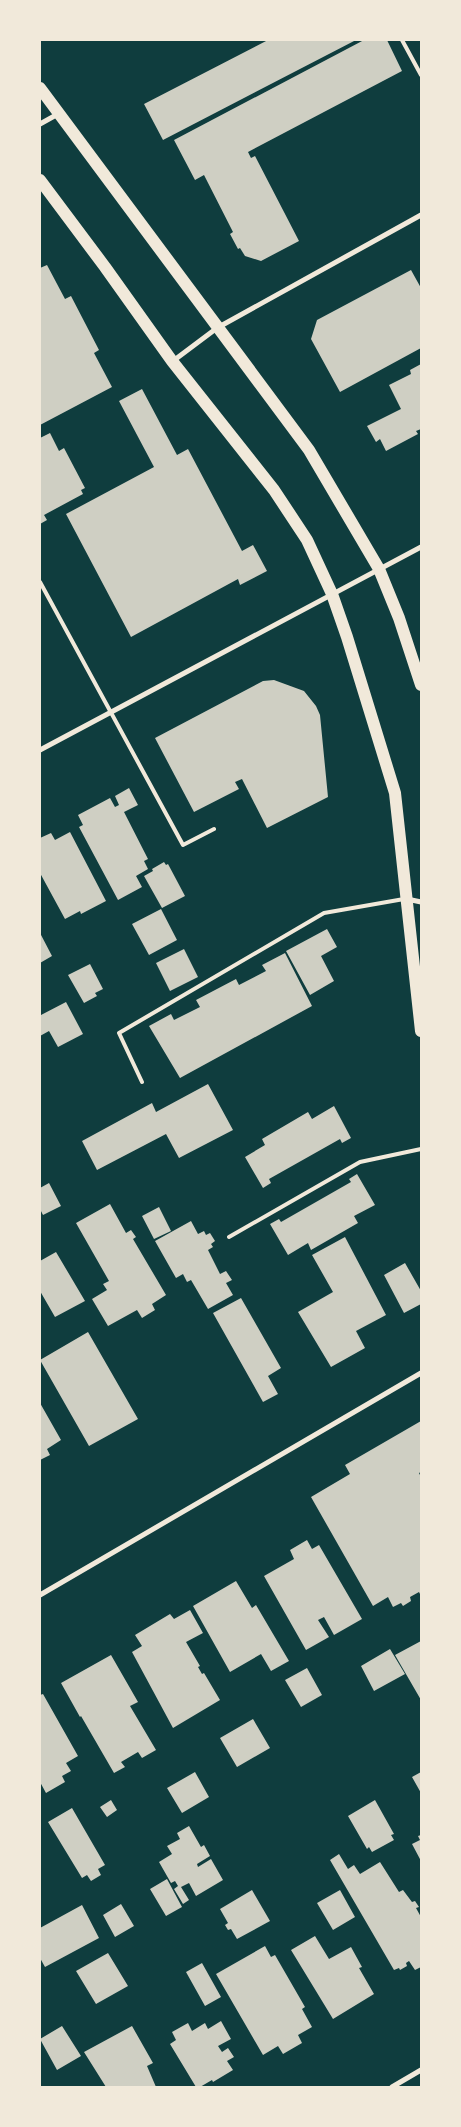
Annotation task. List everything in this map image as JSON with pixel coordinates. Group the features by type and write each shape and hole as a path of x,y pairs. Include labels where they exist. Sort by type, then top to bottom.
{"main road":[{"path":"40,88 309,450 379,569 400,618 421,686"},
{"path":"40,180 106,266 172,361 274,490 307,540 332,594 347,636 395,793 421,1031"}],"street":[{"path":"40,124 59,114"},
{"path":"172,361 217,328 421,215"},
{"path":"40,750 421,547"},
{"path":"406,899 421,902"},
{"path":"40,1595 421,1373"},
{"path":"392,2087 421,2070"}],"lane":[{"path":"402,40 421,75"},
{"path":"40,582 183,845 214,829"},
{"path":"142,1082 119,1033 324,913 406,899"},
{"path":"229,1237 360,1162 421,1149"}],"building":[{"path":"268,40 356,40 163,140 144,104"},
{"path":"364,40 387,40 402,71 248,152 251,158 255,156 299,241 261,261 245,256 240,248 238,249 230,234 233,232 204,175 195,180 174,140"},
{"path":"47,265 65,299 71,296 99,350 94,353 112,387 40,425 40,268"},
{"path":"411,270 421,288 421,348 340,392 311,339 317,320"},
{"path":"421,364 421,429 416,431 418,434 386,451 380,439 376,442 367,426 401,409 389,385 411,374 410,370"},
{"path":"142,389 177,455 188,449 242,551 253,545 267,571 240,585 238,579 131,637 66,514 154,467 119,401"},
{"path":"50,433 59,451 64,448 85,488 81,490 83,494 44,515 47,520 40,524 40,438"},
{"path":"274,680 304,691 316,706 320,715 328,797 267,828 242,779 235,782 239,789 194,812 155,738 263,681"},
{"path":"129,788 138,805 124,812 148,859 144,861 148,869 136,876 142,887 118,900 79,827 83,825 78,815 110,798 115,807 119,805 115,796"},
{"path":"70,832 106,901 81,914 80,911 65,919 40,873 40,838 51,833 55,840"},
{"path":"164,862 166,865 168,864 185,896 162,908 144,876"},
{"path":"161,909 177,940 149,955 132,924"},
{"path":"327,929 337,947 321,956 334,981 310,995 286,951"},
{"path":"40,933 52,956 40,963"},
{"path":"184,949 198,977 170,991 156,963"},
{"path":"285,953 312,1006 180,1078 149,1026 171,1014 174,1020 200,1007 196,1000 236,979 239,985 266,971 262,965"},
{"path":"90,964 103,989 95,993 97,996 84,1003 68,975"},
{"path":"66,1002 83,1034 58,1047 49,1031 40,1036 40,1012 41,1015"},
{"path":"208,1084 233,1130 179,1158 166,1134 97,1170 82,1141 152,1103 156,1112"},
{"path":"334,1106 351,1138 342,1143 340,1139 269,1179 271,1183 263,1188 245,1157 265,1145 262,1139 308,1112 312,1119"},
{"path":"357,1174 375,1205 354,1216 358,1223 311,1250 308,1243 288,1255 270,1224 279,1219 281,1222 351,1182 349,1179"},
{"path":"49,1183 61,1206 43,1215 40,1209 40,1188"},
{"path":"110,1204 126,1233 131,1230 136,1237 133,1239 166,1295 152,1304 155,1310 142,1318 137,1310 108,1326 92,1299 107,1290 103,1284 109,1281 76,1223"},
{"path":"159,1207 171,1231 154,1239 142,1216"},
{"path":"191,1221 198,1234 204,1231 206,1235 210,1233 215,1241 211,1244 213,1247 208,1250 220,1274 226,1271 232,1280 226,1283 233,1295 208,1309 191,1280 187,1282 183,1274 176,1278 155,1241"},
{"path":"345,1237 386,1315 356,1331 365,1348 331,1367 298,1312 333,1292 312,1255"},
{"path":"56,1252 85,1301 55,1317 40,1291 40,1261"},
{"path":"405,1263 421,1291 421,1304 404,1313 384,1275"},
{"path":"241,1298 281,1368 268,1376 278,1394 263,1402 213,1313"},
{"path":"88,1332 138,1419 89,1446 40,1360"},
{"path":"40,1403 61,1440 47,1449 50,1455 40,1460"},
{"path":"421,1421 421,1472 419,1473 421,1477 421,1596 419,1592 410,1597 411,1601 403,1606 401,1603 393,1607 388,1597 373,1606 311,1497 350,1474 345,1465"},
{"path":"307,1540 312,1549 319,1545 362,1619 334,1635 324,1617 318,1620 329,1637 306,1650 264,1576 294,1559 290,1550"},
{"path":"236,1581 252,1608 256,1605 289,1661 271,1671 261,1654 230,1672 193,1606"},
{"path":"190,1610 203,1633 186,1642 200,1666 198,1667 202,1674 204,1673 220,1700 173,1728 132,1652 142,1646 135,1635 170,1614 174,1619"},
{"path":"421,1641 421,1700 395,1655"},
{"path":"390,1649 405,1674 374,1691 361,1666"},
{"path":"111,1655 138,1702 130,1706 156,1750 142,1758 138,1752 121,1762 125,1767 114,1773 61,1683"},
{"path":"307,1668 322,1695 301,1707 285,1680"},
{"path":"43,1694 78,1756 66,1763 71,1771 62,1776 65,1782 46,1793 40,1782 40,1695"},
{"path":"253,1719 270,1748 237,1767 220,1738"},
{"path":"195,1772 209,1797 182,1813 167,1788"},
{"path":"421,1772 421,1793 412,1777"},
{"path":"111,1800 117,1810 107,1817 100,1807"},
{"path":"375,1800 394,1834 391,1835 394,1840 372,1852 369,1847 367,1849 348,1816"},
{"path":"72,1808 105,1865 98,1869 101,1875 91,1881 87,1875 82,1878 48,1822"},
{"path":"189,1826 201,1847 204,1845 210,1856 197,1864 198,1867 211,1859 223,1880 196,1896 189,1883 181,1887 189,1900 183,1904 174,1889 178,1886 175,1881 171,1883 159,1862 172,1854 167,1846 180,1839 177,1833"},
{"path":"421,1835 421,1861 412,1844 420,1840 418,1836"},
{"path":"339,1854 348,1869 354,1865 360,1874 380,1862 399,1892 403,1890 412,1902 415,1901 419,1907 416,1908 421,1917 421,1967 415,1970 409,1961 406,1963 407,1966 400,1970 399,1968 394,1970 330,1860"},
{"path":"167,1879 182,1907 166,1916 150,1889"},
{"path":"252,1890 270,1921 237,1939 231,1929 228,1930 225,1925 228,1923 220,1909"},
{"path":"340,1890 355,1917 333,1930 317,1903"},
{"path":"121,1904 134,1926 115,1937 103,1915"},
{"path":"82,1905 99,1938 45,1967 40,1958 40,1928"},
{"path":"315,1936 329,1959 351,1947 362,1967 359,1968 374,1994 333,2019 291,1950"},
{"path":"265,1946 271,1957 275,1955 305,2007 302,2009 312,2027 298,2035 302,2043 283,2054 278,2046 263,2055 216,1974"},
{"path":"108,1953 128,1986 96,2004 76,1971"},
{"path":"202,1963 221,1997 205,2006 186,1972"},
{"path":"221,2021 231,2039 218,2046 222,2052 228,2048 234,2057 227,2061 233,2070 213,2082 212,2080 200,2087 196,2087 170,2044 176,2040 172,2032 188,2023 192,2031 205,2023 208,2029"},
{"path":"62,2026 81,2056 57,2070 40,2039"},
{"path":"132,2026 153,2063 147,2066 156,2087 106,2087 84,2052"}]}
